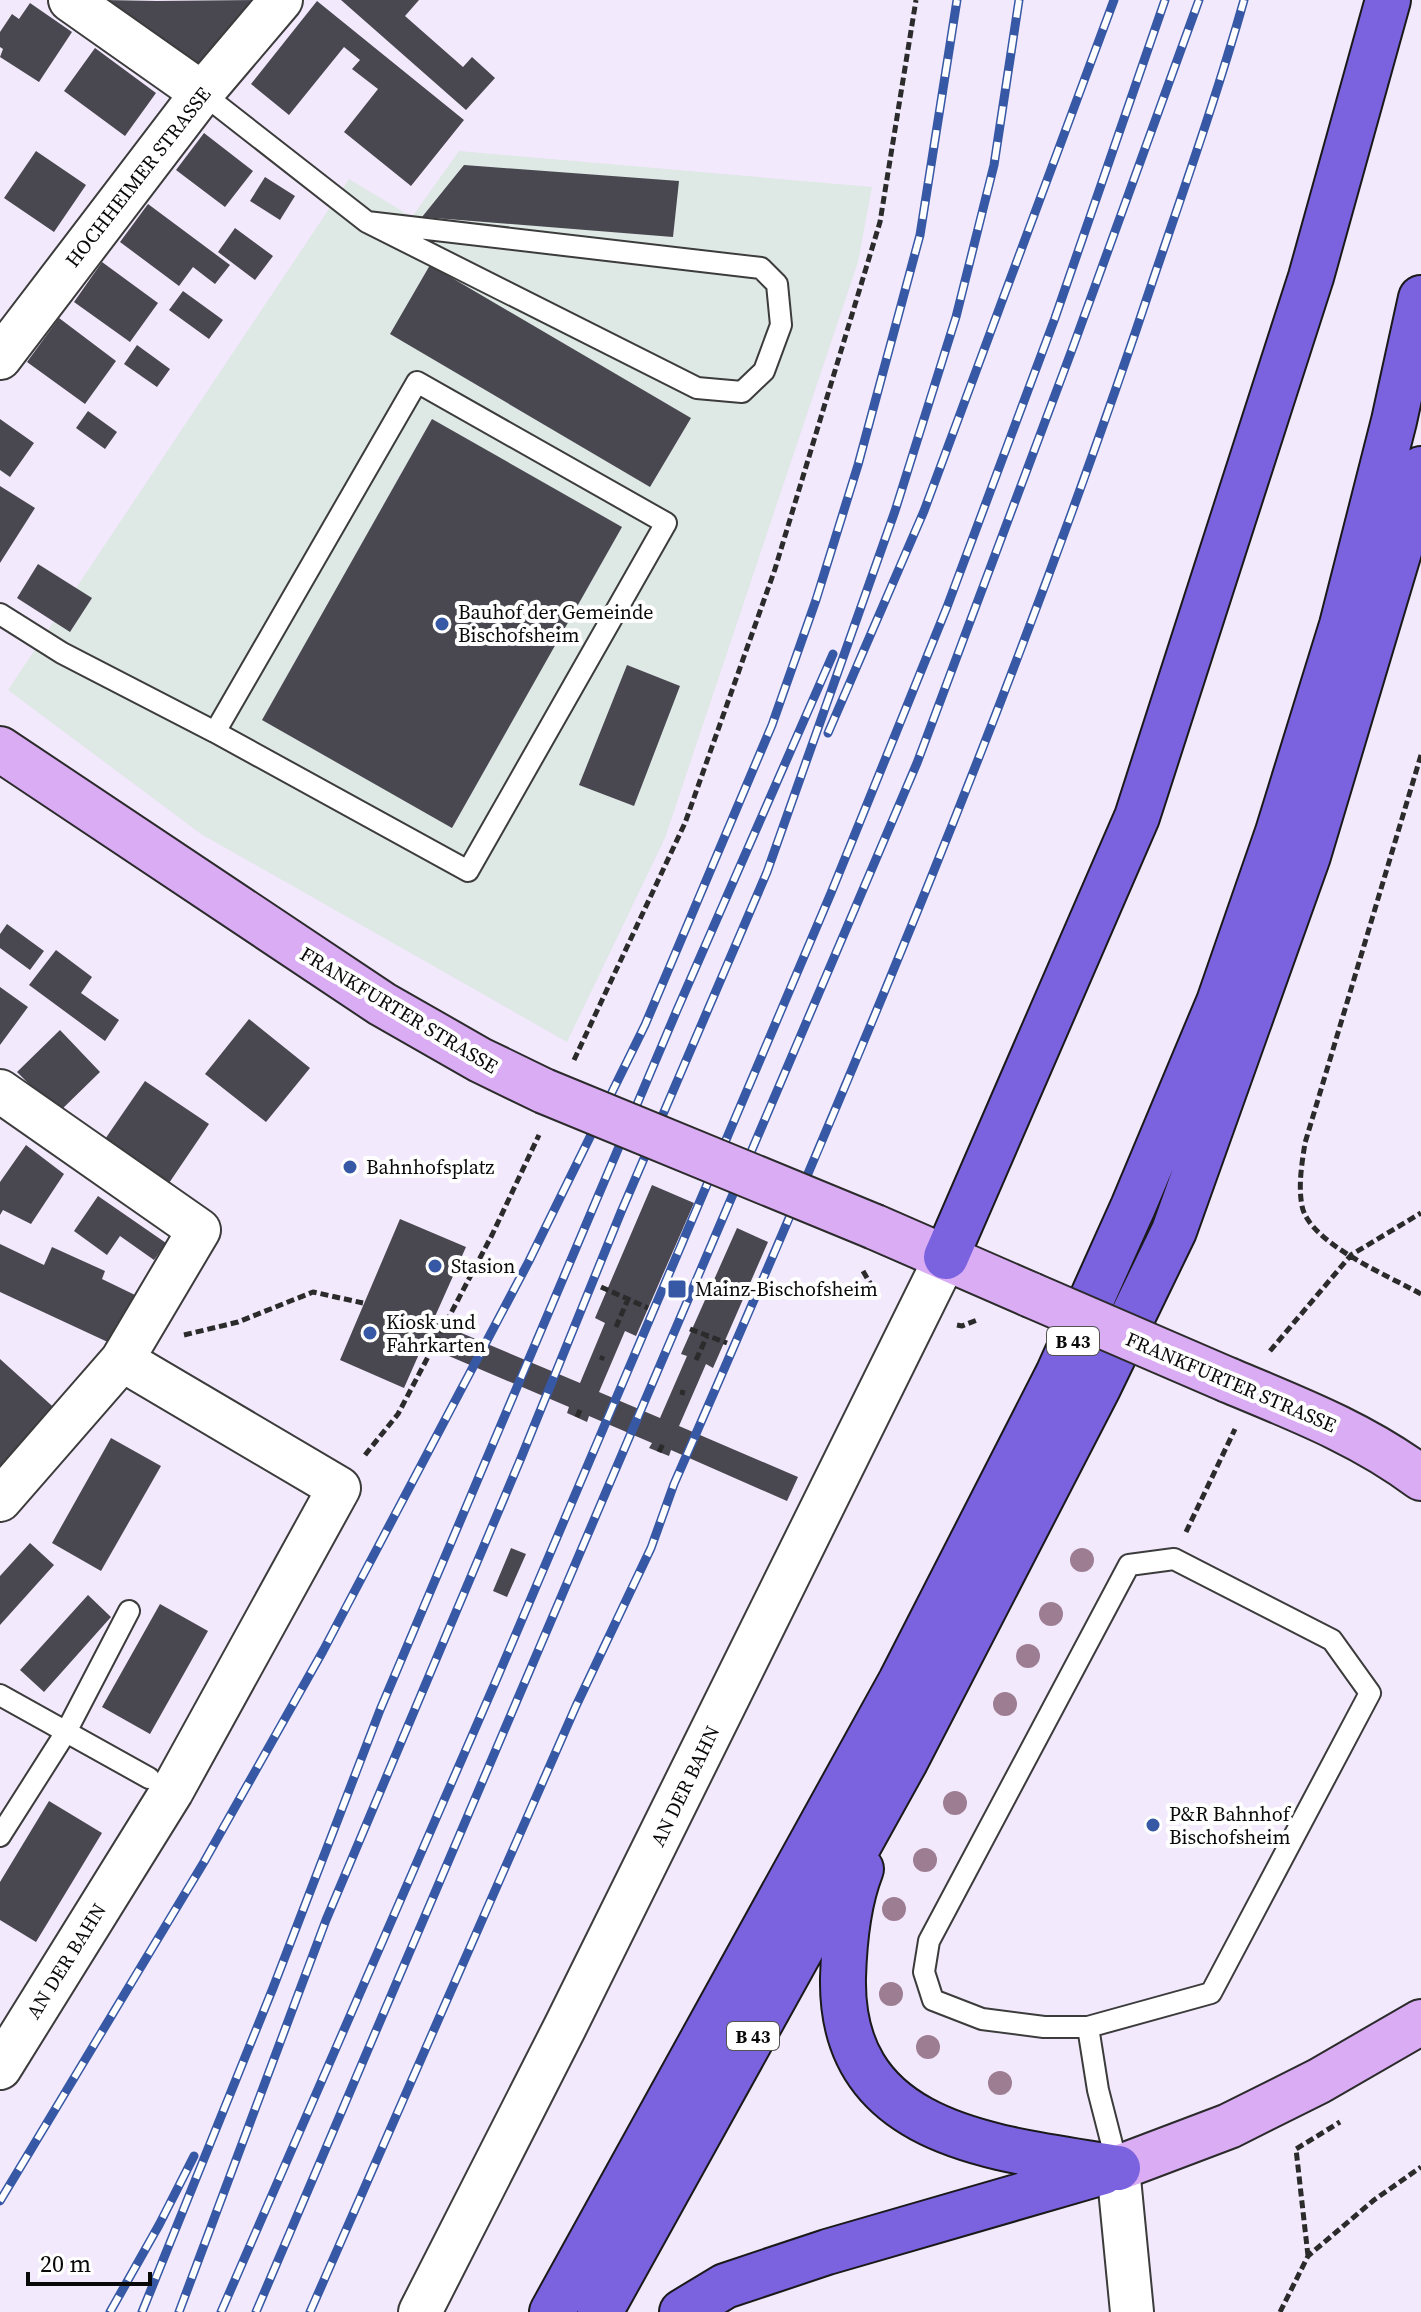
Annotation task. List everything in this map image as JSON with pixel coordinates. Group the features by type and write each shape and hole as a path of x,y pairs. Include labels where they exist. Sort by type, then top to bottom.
{"highway":[{"path":"946,1257 1137,817 1311,277 1388,0"},
{"name":"B 43","path":"552,2312 901,1681 1058,1374 1133,1207 1219,1002 1278,832 1342,625 1394,421 1421,298"},
{"name":"B 43","path":"600,2312 906,1760 1098,1388 1174,1231 1308,856 1421,469"},
{"path":"906,1760 856,1881 844,1949 843,1993 854,2049 871,2079 920,2121 991,2145 1118,2168"},
{"path":"682,2312 725,2286 812,2257 1118,2168"}],"street":[{"path":"70,0 202,93"},
{"name":"HOCHHEIMER STRASSE","path":"0,358 202,93 281,0"},
{"name":"FRANKFURTER STRASSE","path":"0,749 382,1004 489,1065 552,1095 875,1227 1031,1295 1245,1371 1395,1459 1421,1478"},
{"path":"0,1091 199,1230 126,1354 0,1500"},
{"name":"AN DER BAHN","path":"420,2312 573,2012 946,1257"},
{"path":"126,1354 339,1488"},
{"name":"AN DER BAHN","path":"0,2068 172,1791 339,1488"},
{"path":"1132,2312 1118,2168 1229,2126 1319,2081 1421,2022"}],"lane":[{"path":"202,93 367,222 697,388 742,392 764,371 781,325 777,284 761,268 367,222"},
{"path":"0,614 62,653 215,732 468,871 666,523 417,382 215,732"},
{"path":"1174,1559 1332,1640 1370,1693 1211,1993 1088,2027 1044,2027 982,2019 933,2000 924,1972 929,1941 1129,1565 1174,1559"},
{"path":"0,1836 66,1732 129,1611"},
{"path":"0,1695 149,1778"},
{"path":"1088,2027 1098,2090 1118,2168"}],"path":[{"path":"339,1488 398,1414 492,1235 552,1095 685,823 775,569 880,222 916,0"},
{"path":"1421,755 1304,1155 1300,1179 1302,1209 1320,1236 1421,1294"},
{"path":"1245,1371 1351,1255 1421,1213"},
{"path":"859,1267 877,1295"},
{"path":"601,1287 648,1308"},
{"path":"238,1322 313,1292 363,1303"},
{"path":"616,1327 628,1299"},
{"path":"690,1329 727,1343"},
{"path":"696,1360 707,1336"},
{"path":"577,1417 580,1410"},
{"path":"1174,1559 1238,1422"},
{"path":"659,1452 664,1442"},
{"path":"1308,2256 1296,2149 1346,2119"},
{"path":"1280,2312 1308,2256 1374,2200 1421,2167"}],"shaded area":[{"path":"459,151 872,187 858,262 665,838 567,1042 201,834 8,690 349,179 412,217"}],"building":[{"path":"103,0 157,1 257,0 198,72"},
{"path":"341,0 419,0 405,16 463,67 472,57 495,78 466,110"},
{"path":"317,1 464,120 411,186 344,132 378,89 352,69 360,60 344,47 289,115 251,84"},
{"path":"30,3 72,32 39,82 0,57 3,49 0,47 0,32 12,14 19,19"},
{"path":"95,48 156,93 125,136 64,91"},
{"path":"204,133 253,171 225,207 176,170"},
{"path":"36,151 86,185 54,232 4,198"},
{"path":"464,165 679,181 673,237 422,217"},
{"path":"265,177 295,196 280,220 250,201"},
{"path":"148,204 230,265 215,284 193,267 179,286 120,242"},
{"path":"235,228 273,256 255,280 218,252"},
{"path":"102,262 158,303 130,342 74,302"},
{"path":"430,265 691,418 650,487 390,334"},
{"path":"183,291 223,320 209,339 169,310"},
{"path":"59,318 116,361 85,404 27,362"},
{"path":"137,345 170,369 157,387 124,364"},
{"path":"88,411 117,432 105,449 76,428"},
{"path":"0,419 34,443 10,477 0,470"},
{"name":"Bauhof der Gemeinde Bischofsheim","path":"432,419 622,527 452,828 262,720"},
{"path":"0,486 35,508 0,563"},
{"path":"38,564 92,598 70,632 17,598"},
{"path":"627,665 680,686 634,806 579,785"},
{"path":"7,924 44,951 30,970 0,948 0,934"},
{"path":"56,950 92,977 81,993 119,1020 105,1041 29,985"},
{"path":"0,987 28,1007 0,1045"},
{"path":"249,1019 310,1068 266,1122 205,1074"},
{"path":"60,1030 100,1072 58,1113 17,1072"},
{"path":"145,1081 209,1124 165,1189 101,1145"},
{"path":"26,1145 64,1174 31,1224 3,1210 0,1215 0,1182"},
{"path":"652,1185 694,1203 636,1336 625,1331 599,1392 660,1418 687,1356 681,1354 737,1228 768,1242 713,1368 706,1364 679,1426 798,1477 787,1501 671,1450 669,1456 649,1448 652,1443 589,1416 587,1422 567,1413 569,1407 423,1345 404,1388 340,1360 400,1219 466,1247 433,1321 580,1383 605,1323 595,1318"},
{"path":"98,1196 166,1243 154,1260 120,1236 107,1255 74,1231"},
{"path":"0,1244 44,1265 52,1247 105,1271 102,1279 135,1295 112,1344 0,1292"},
{"path":"0,1359 60,1413 0,1481"},
{"path":"111,1438 161,1466 101,1571 52,1543"},
{"path":"30,1543 54,1565 0,1625 0,1576"},
{"path":"511,1548 526,1554 507,1597 493,1591"},
{"path":"88,1595 111,1617 44,1692 20,1670"},
{"path":"160,1604 208,1631 150,1734 102,1707"},
{"path":"49,1801 102,1833 36,1942 0,1920 0,1882"}],"railway":[{"path":"0,2201 204,1862 323,1651 529,1261 645,1025 772,725 816,600 858,465 920,235 957,0"},
{"path":"179,2312 326,1920 621,1212 767,872 895,511 956,317 994,165 1019,0"},
{"path":"828,733 924,511 1114,0"},
{"path":"221,2312 495,1683 831,893 947,607 1055,318 1165,0"},
{"path":"256,2312 917,763 1199,0"},
{"path":"310,2312 576,1706 651,1548 674,1484 867,1035 1047,581 1201,137 1244,0"},
{"path":"142,2312 273,1988 380,1710 677,1010 833,654"},
{"path":"110,2312 194,2156"}],"place":[{"name":"Bauhof der Gemeinde Bischofsheim","path":"442,624"},
{"name":"Bahnhofsplatz","path":"350,1167"},
{"name":"Stasion","path":"435,1266"},
{"name":"Mainz-Bischofsheim","path":"677,1289"},
{"name":"Kiosk und Fahrkarten","path":"370,1333"},
{"name":"P&R Bahnhof Bischofsheim","path":"1153,1825"}]}
